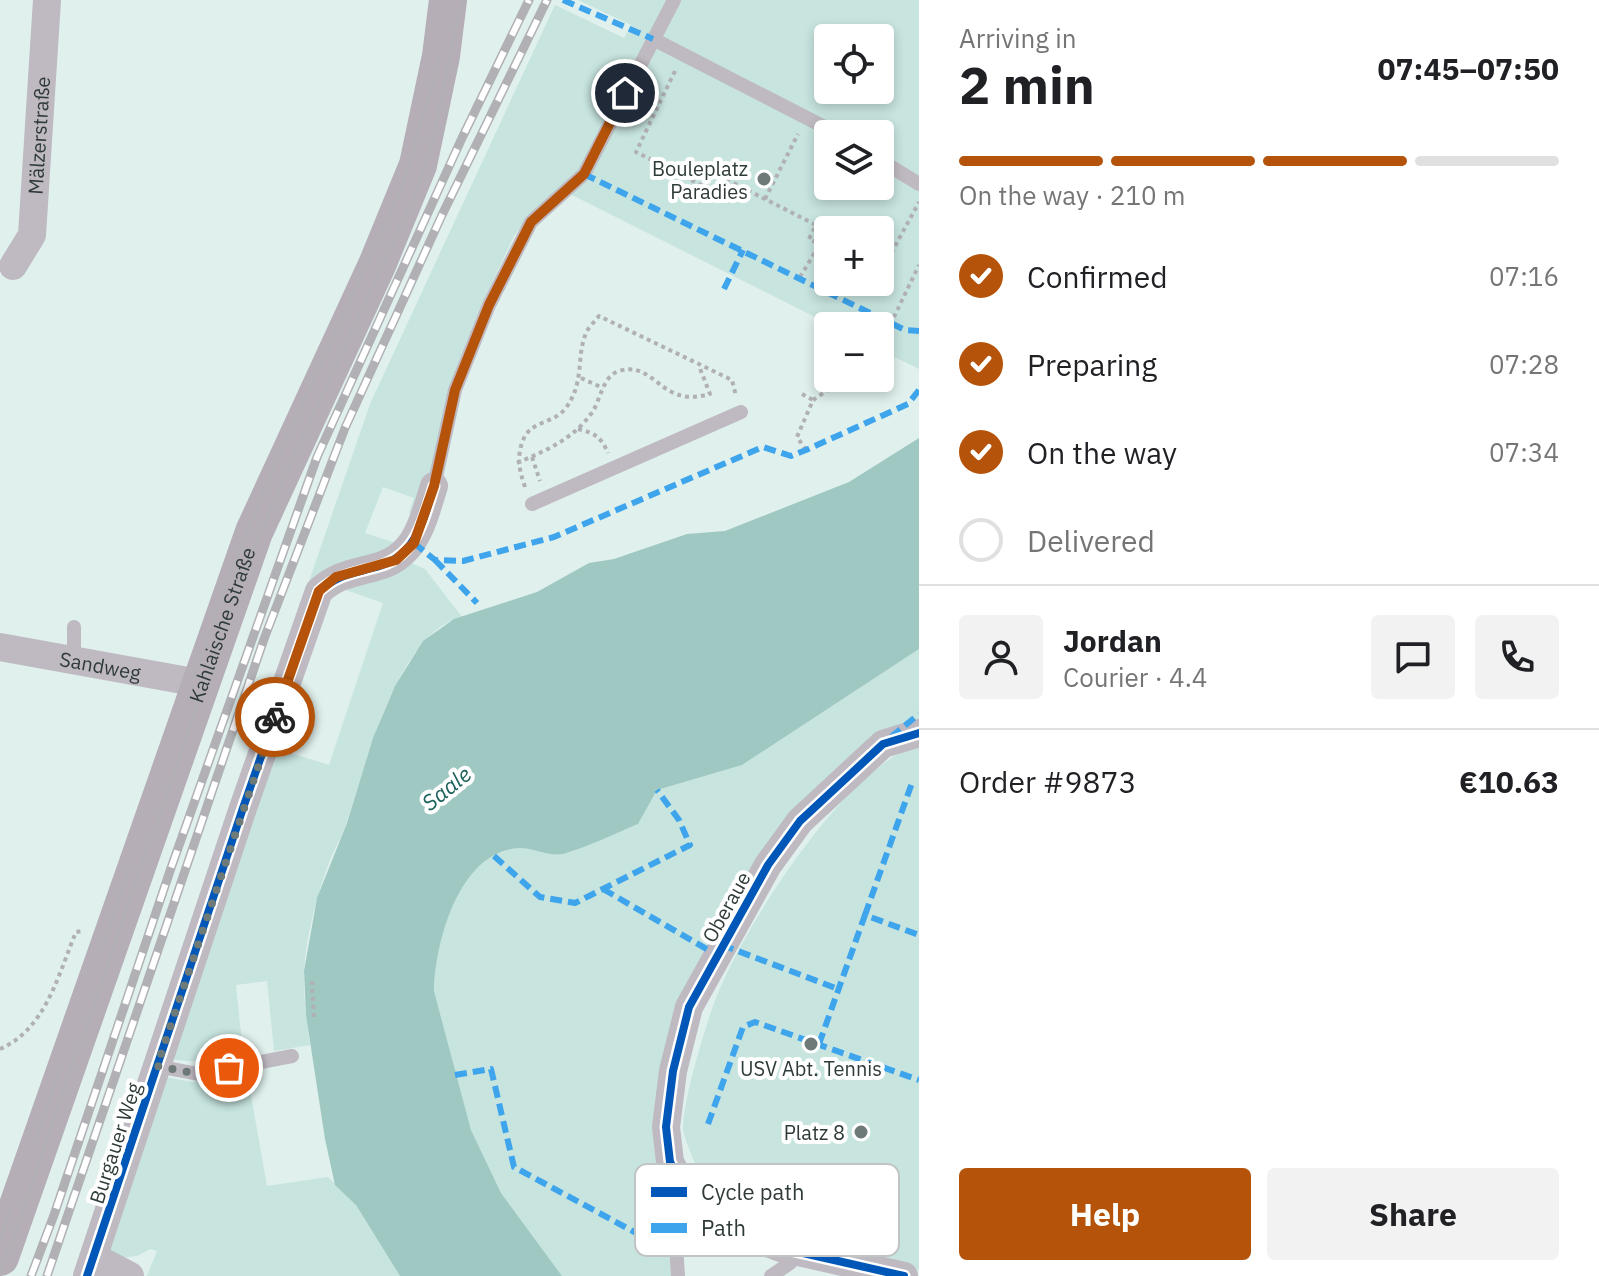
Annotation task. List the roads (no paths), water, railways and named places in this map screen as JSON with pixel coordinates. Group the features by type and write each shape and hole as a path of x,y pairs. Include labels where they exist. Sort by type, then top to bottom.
{"main road":[{"name":"Kahlaische Straße","path":"0,1257 254,532 377,265 418,165 441,56 448,0"}],"street":[{"name":"Mälzerstraße","path":"13,266 32,235 47,0"},
{"name":"Burgauer Weg","path":"130,1276 90,1266 319,591 336,577 396,560 414,543 434,486"},
{"name":"Sandweg","path":"0,647 199,683"},
{"name":"Oberaue","path":"670,1162 666,1127 673,1071 689,1007 768,865 800,821 883,744 919,733"},
{"path":"792,1260 904,1276"}],"lane":[{"name":"Burgauer Weg","path":"434,486 455,390 489,305 531,222 584,174 674,0"},
{"path":"653,39 814,122"},
{"path":"894,169 919,184"},
{"path":"539,501 741,412"},
{"path":"74,627 74,659"},
{"path":"157,1066 198,1074 292,1056"},
{"name":"Oberaue","path":"677,1256 678,1276"},
{"path":"771,1276 792,1260"}],"water":[{"name":"Saale","path":"919,438 919,649 742,765 657,790 638,824 563,854 520,848 499,853 481,864 466,881 454,902 439,949 434,991 471,1130 501,1193 562,1276 400,1276 356,1205 335,1185 306,1015 304,971 317,898 347,823 373,738 395,686 423,641 454,619 537,592 589,563 614,559 687,534 725,531 849,482"}],"tram line":[{"path":"0,1275 233,602 281,484 416,193 435,131 456,28 465,0"},
{"path":"194,678 226,584 279,455 401,190 440,58"},
{"path":"102,947 129,867"},
{"path":"34,1143 60,1068"},
{"path":"0,1240 10,1211"}],"railway":[{"path":"31,1276 317,457 462,138 529,0"},
{"path":"47,1276 264,639 345,428 442,215 547,0"}],"place":[{"name":"Bouleplatz Paradies","path":"764,179"},
{"name":"USV Abt. Tennis","path":"811,1044"},
{"name":"Platz 8","path":"861,1132"}]}
